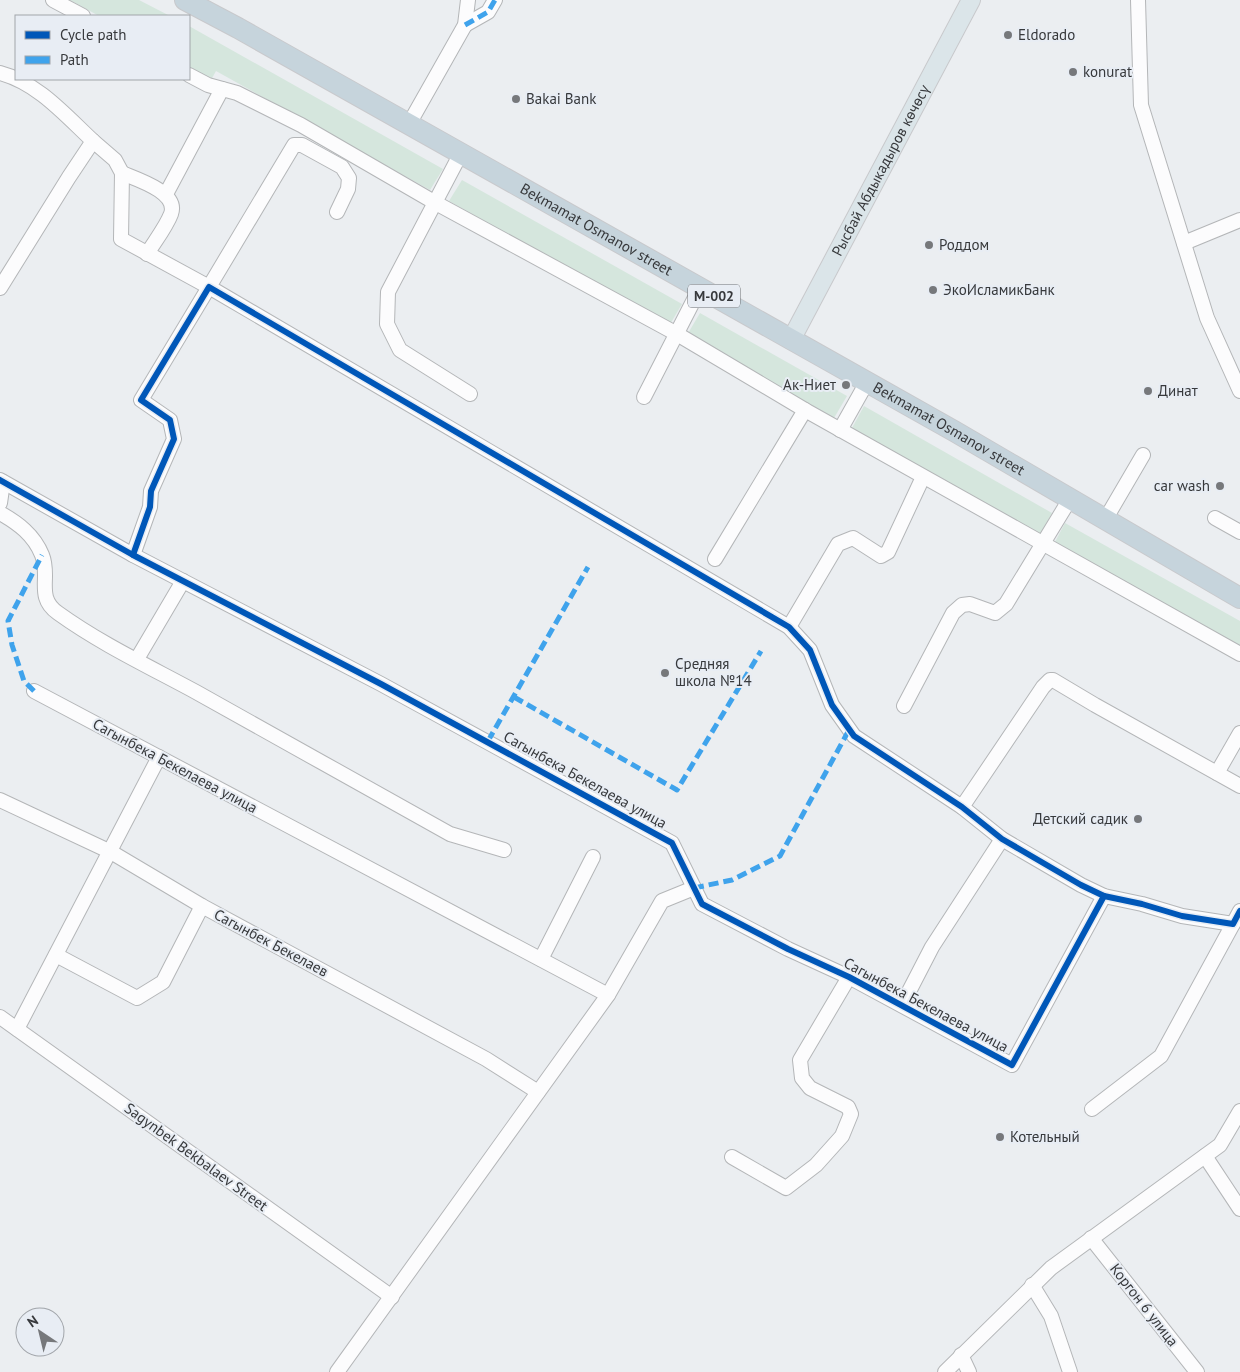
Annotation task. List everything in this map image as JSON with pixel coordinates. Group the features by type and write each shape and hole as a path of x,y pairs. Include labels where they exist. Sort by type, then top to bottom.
{"highway":[{"name":"Bekmamat Osmanov street","path":"185,0 410,124 867,382 1240,598"}],"main road":[{"name":"Рысбай Абдыкадыров көчөсү","path":"791,340 971,0"}],"street":[{"path":"53,0 81,15"},
{"path":"410,124 465,25 468,0"},
{"path":"465,25 488,12 494,0"},
{"path":"1138,0 1141,105 1207,318 1240,391"},
{"path":"0,73 15,78"},
{"path":"190,76 208,85 237,93 301,125 434,202 677,334 804,410 1240,654"},
{"path":"19,80 47,97 115,160 122,173 121,239 208,287 789,627 810,650 832,705 854,736 962,807 1002,839 1081,885 1104,896 1142,904 1182,916 1233,924"},
{"path":"166,194 222,89"},
{"path":"0,288 93,141"},
{"path":"134,556 150,507 151,491 174,439 170,420 141,400 294,145 302,145 342,167 349,178 348,189 337,212"},
{"path":"461,153 388,292 387,324 400,350 470,394"},
{"path":"122,173 166,194 171,204 172,212 147,254"},
{"path":"1184,243 1240,220"},
{"path":"644,397 700,288"},
{"path":"840,430 867,382"},
{"path":"715,559 804,410"},
{"path":"1105,520 1143,454"},
{"path":"789,627 838,544 853,538 881,556 888,552 923,477"},
{"path":"0,503 2,481"},
{"name":"Сагынбека Бекелаева улица","path":"2,481 134,556 398,692 672,843 702,904 902,1005 1012,1065 1104,896"},
{"path":"904,706 953,614 962,605 970,604 996,613 1006,604 1070,499"},
{"path":"0,513 25,529 42,555 45,573 44,596 49,606 77,625 450,834 504,850"},
{"path":"1215,518 1240,532"},
{"path":"137,660 183,581"},
{"path":"962,807 1043,687 1050,680 1240,786"},
{"name":"Сагынбека Бекелаева улица","path":"34,691 608,995"},
{"path":"1217,773 1240,733"},
{"path":"17,1029 159,757"},
{"name":"Сагынбек Бекелаев","path":"0,800 111,852 202,906 486,1059 538,1092"},
{"path":"902,1005 932,946 1002,839"},
{"path":"541,959 593,857"},
{"path":"337,1372 608,995 662,901 694,888"},
{"path":"56,955 137,998 162,982 202,906"},
{"path":"1092,1109 1161,1056 1240,911"},
{"path":"732,1157 786,1188 816,1165 842,1136 851,1114 848,1107 810,1088 802,1078 800,1060 848,977"},
{"name":"Sagynbek Bekbalaev Street","path":"1,1020 17,1029 392,1297"},
{"path":"945,1372 1051,1268 1220,1144 1240,1111"},
{"path":"1205,1156 1240,1209"},
{"name":"Коргон 6 улица","path":"1092,1238 1198,1372"},
{"path":"1032,1285 1051,1316 1070,1372"},
{"path":"961,1355 969,1372"}],"shaded area":[{"path":"70,0 139,0 168,15 97,15"},
{"path":"190,27 443,169 430,190 216,71 211,80 190,68"},
{"path":"462,180 682,304 669,326 449,201"},
{"path":"700,313 847,396 834,418 687,335"},
{"path":"864,406 1052,513 1040,535 852,428"},
{"path":"1065,523 1240,621 1240,646 1055,542"}],"marked path":[{"path":"465,25 488,12 495,0"},
{"path":"34,691 24,681 12,645 8,621 42,555"},
{"path":"488,741 588,567"},
{"path":"514,697 677,790 761,651"},
{"path":"694,888 732,880 780,856 849,730"}],"cycle path":[{"path":"133,555 150,507 151,491 174,439 170,420 141,400 209,287 789,627 810,650 832,705 854,736 962,807 1002,839 1081,885 1104,896 1142,904 1182,916 1233,924 1240,911"},
{"path":"0,480 133,555 381,684 672,843 702,904 788,949 849,977 1012,1065 1104,896"}],"place":[{"name":"Eldorado","path":"1008,35"},
{"name":"konurat","path":"1073,72"},
{"name":"Bakai Bank","path":"516,99"},
{"name":"Роддом","path":"929,245"},
{"name":"ЭкоИсламикБанк","path":"933,290"},
{"name":"Ак-Ниет","path":"846,385"},
{"name":"Динат","path":"1148,391"},
{"name":"car wash","path":"1220,486"},
{"name":"Средняя школа №14","path":"665,673"},
{"name":"Детский садик","path":"1138,819"},
{"name":"Котельный","path":"1000,1137"}]}
